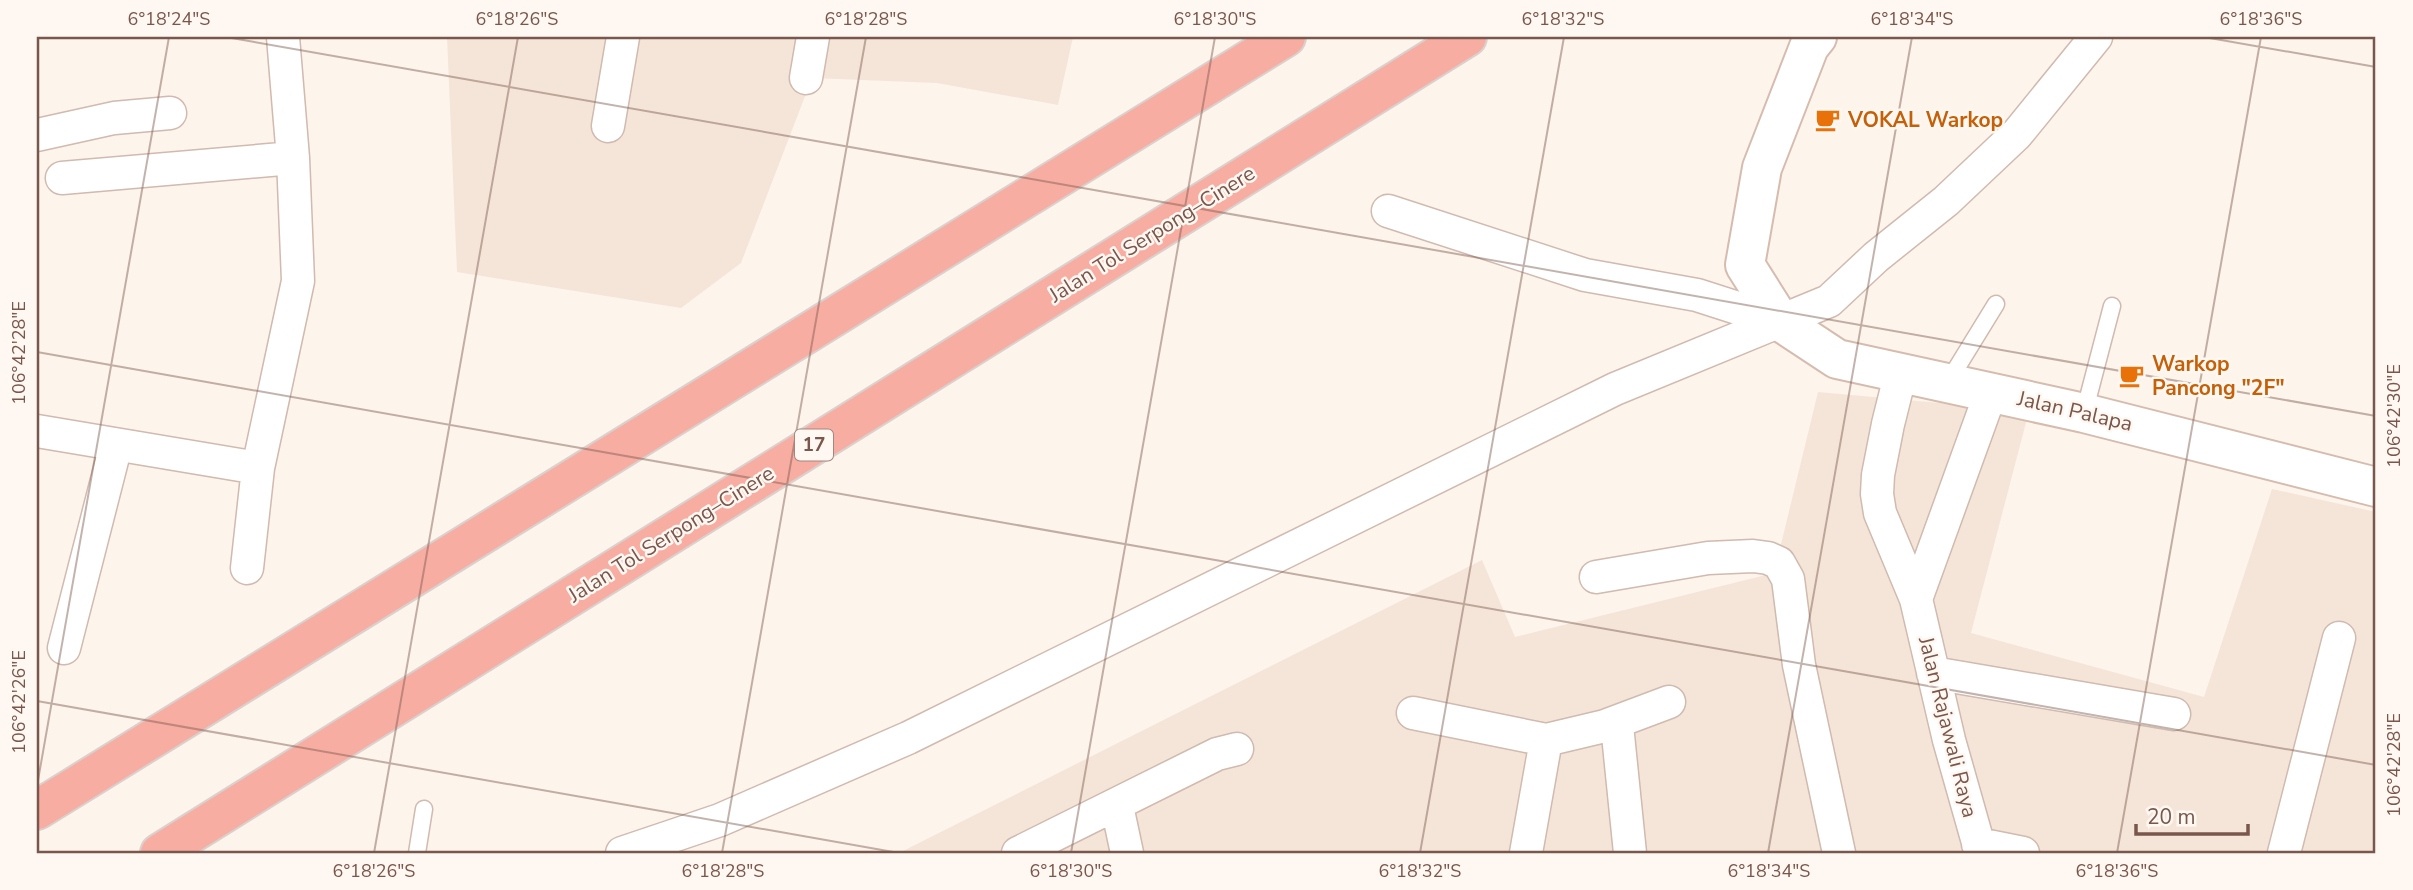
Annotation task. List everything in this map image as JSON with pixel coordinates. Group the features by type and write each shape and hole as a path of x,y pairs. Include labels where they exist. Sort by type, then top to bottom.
{"highway":[{"path":"37,810 1286,37"},
{"name":"Jalan Tol Serpong–Cinere","path":"160,853 1467,37"}],"street":[{"path":"247,568 258,468 298,281 293,158 283,37"},
{"path":"608,126 623,37"},
{"path":"806,78 813,37"},
{"path":"1781,322 1745,265 1762,168 1808,47 1818,37"},
{"path":"622,853 720,820 908,737 1615,389 1829,301 1876,257 1946,201 2017,134 2095,37"},
{"path":"37,135 114,118 170,113"},
{"path":"62,178 293,158"},
{"path":"1388,211 1585,275 1697,295 1781,322"},
{"name":"Jalan Palapa","path":"1781,322 1837,359 2084,413 2376,487"},
{"name":"Jalan Rajawali Raya","path":"1901,372 1888,424 1877,495 1880,513 1916,599 1979,849"},
{"path":"1916,599 1991,391"},
{"path":"37,431 258,468"},
{"path":"64,648 116,445"},
{"path":"1891,538 1938,542"},
{"path":"1596,577 1708,558 1753,556 1779,563 1787,579 1799,665 1839,853"},
{"path":"2284,853 2339,638"},
{"path":"1933,673 2174,714"},
{"path":"1413,713 1546,740 1615,723 1669,702"},
{"path":"1615,723 1630,853"},
{"path":"1526,853 1546,740"},
{"path":"1018,853 1217,754 1237,749"},
{"path":"1117,806 1127,853"},
{"path":"1979,849 2023,853"}],"lane":[{"path":"1948,382 1996,304"},
{"path":"2084,413 2112,306"},
{"path":"417,853 424,808"}],"shaded area":[{"path":"447,37 1073,37 1058,105 937,83 812,78 741,263 681,308 457,272"},
{"path":"1818,392 2029,411 1971,633 2204,697 2272,489 2376,512 2376,853 899,853 1482,560 1515,637 1774,573"}],"place":[{"name":"VOKAL Warkop","path":"1828,120"},
{"name":"Warkop Pancong \"2F\"","path":"2132,376"}]}
